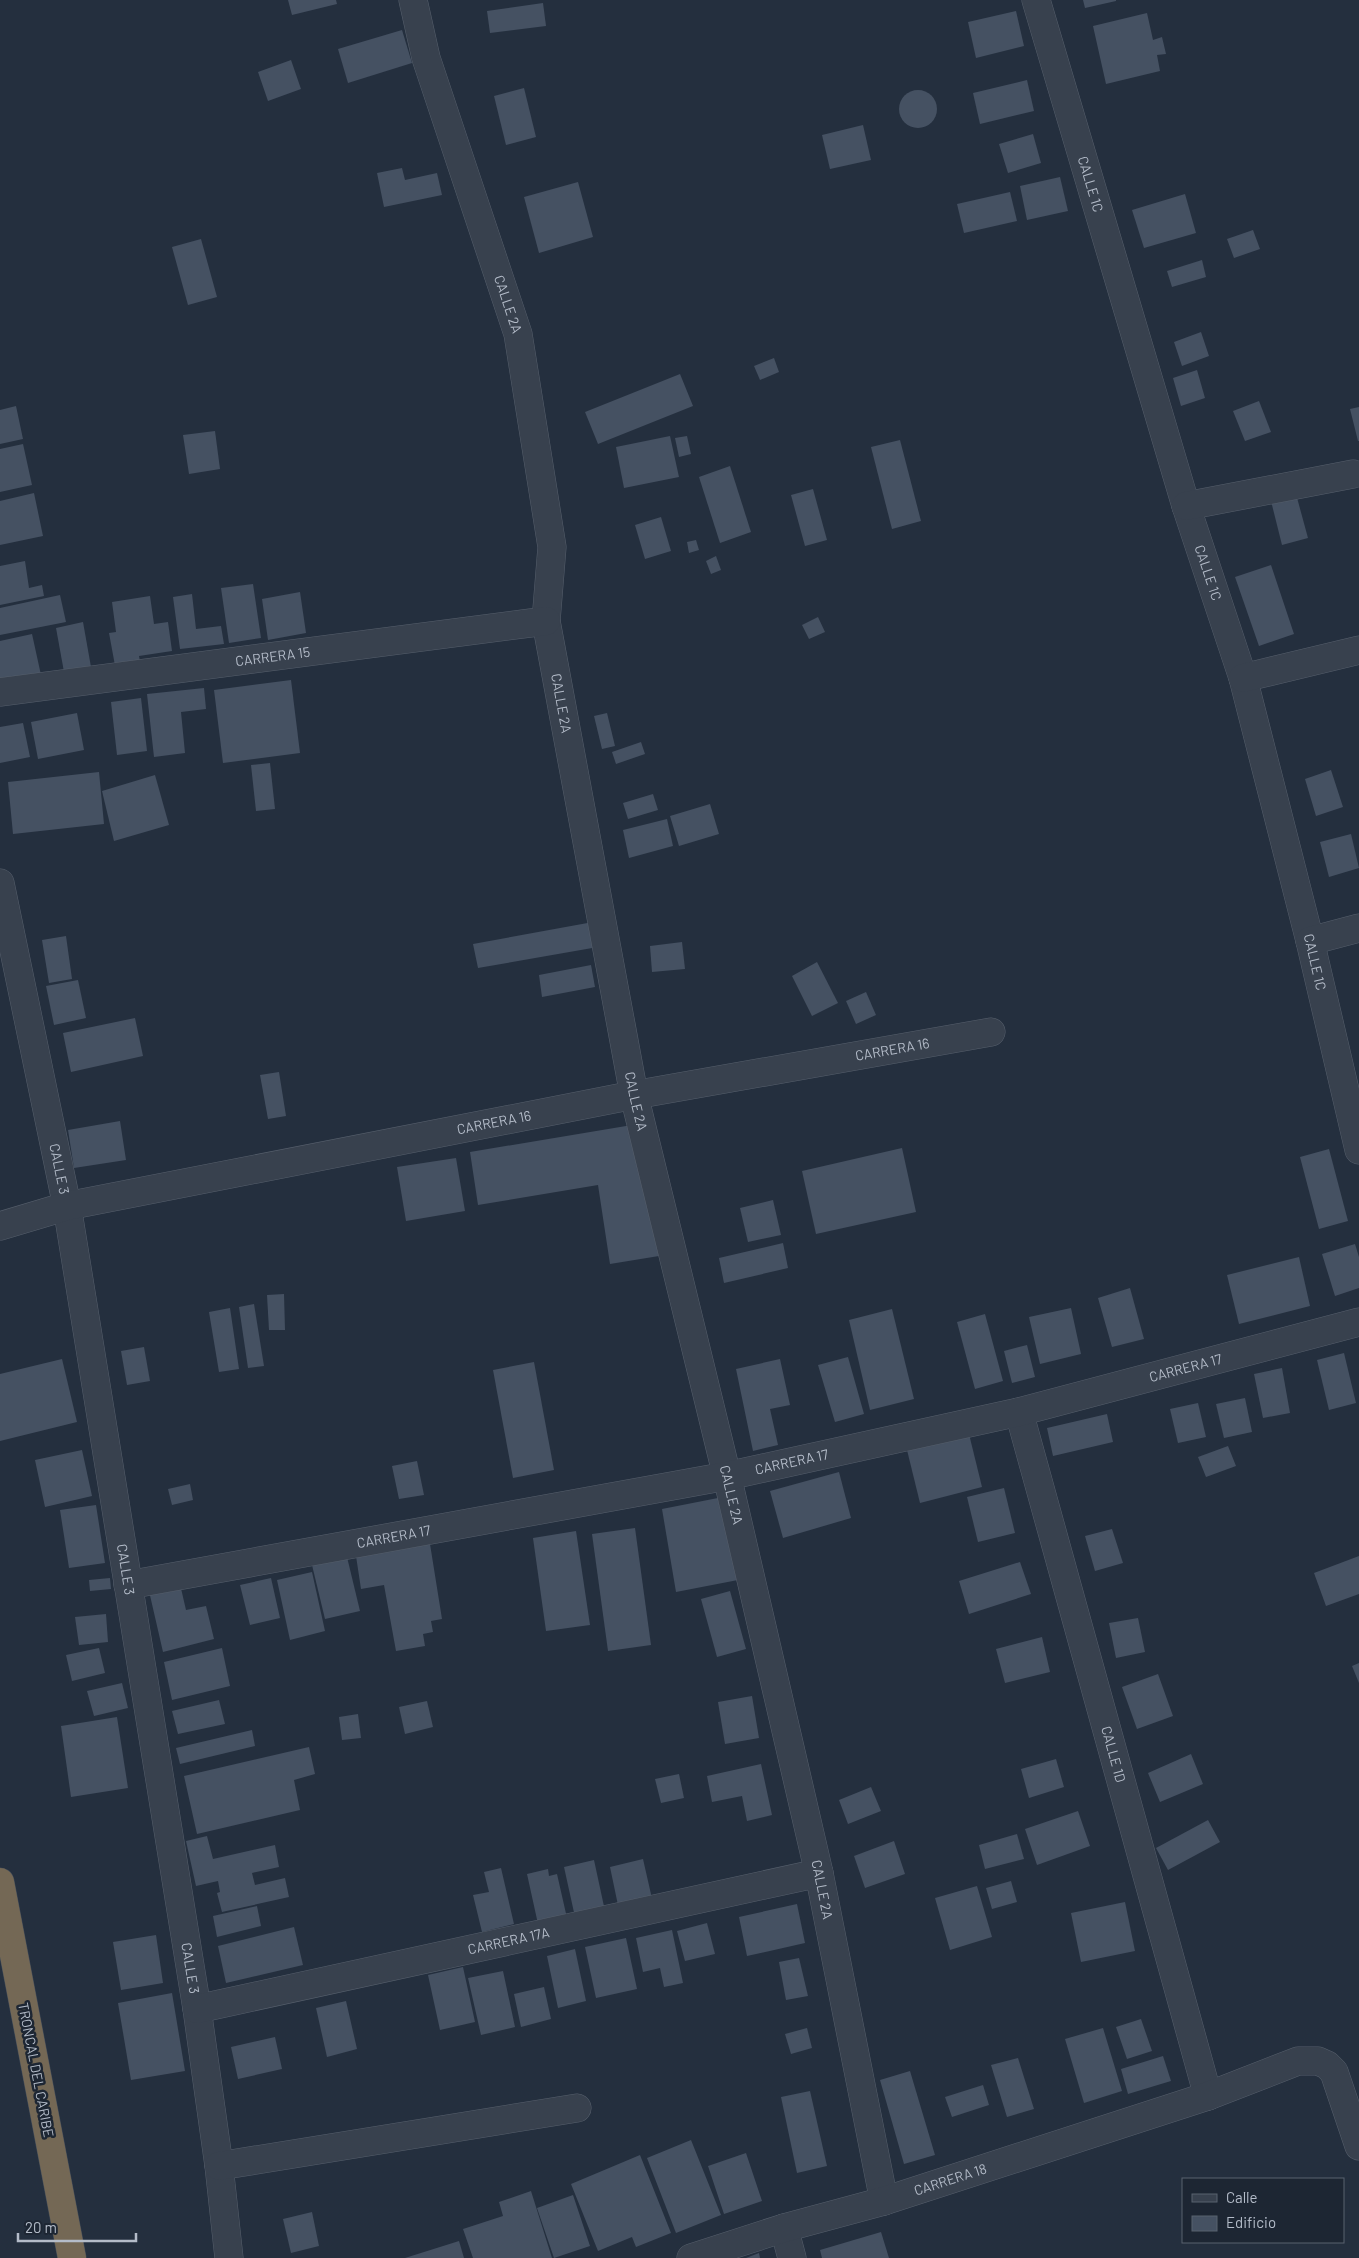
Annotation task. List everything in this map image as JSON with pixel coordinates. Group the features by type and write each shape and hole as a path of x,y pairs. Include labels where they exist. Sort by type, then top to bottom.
{"highway":[{"name":"TRONCAL DEL CARIBE","path":"0,1882 67,2252"}],"street":[{"name":"CALLE 2A","path":"413,0 426,58 518,334 552,547 546,621 634,1095 727,1476 819,1873 884,2202"},
{"name":"CALLE 1C","path":"1036,0 1186,506 1243,678 1310,941 1359,1150"},
{"path":"1186,506 1353,474"},
{"name":"CARRERA 15","path":"0,692 546,621"},
{"path":"1243,678 1359,650"},
{"name":"CALLE 3","path":"0,883 66,1206 197,2009 219,2166 229,2258"},
{"path":"1310,941 1359,928"},
{"name":"CARRERA 16","path":"0,1226 66,1206 634,1095 991,1032"},
{"name":"CARRERA 17","path":"128,1586 727,1476 1018,1412 1359,1322"},
{"name":"CALLE 1D","path":"1018,1412 1208,2096"},
{"name":"CARRERA 17A","path":"197,2009 819,1873"},
{"name":"CARRERA 18","path":"691,2258 784,2228 884,2202 1208,2096 1298,2061 1318,2061 1327,2065 1334,2072 1359,2146"},
{"path":"219,2166 577,2108"},
{"path":"784,2228 792,2258"}],"building":[{"path":"288,0 336,0 337,4 292,15"},
{"path":"1083,0 1116,0 1116,1 1085,8"},
{"path":"543,3 546,26 490,33 487,11"},
{"path":"1016,11 1024,46 976,58 968,22"},
{"path":"1147,13 1153,40 1162,37 1166,54 1157,55 1160,71 1106,84 1093,26"},
{"path":"402,30 412,63 348,83 338,49"},
{"path":"291,60 301,89 268,101 258,72"},
{"path":"1027,80 1034,111 980,124 973,93"},
{"path":"524,88 536,137 506,145 494,96"},
{"path":"918,90 925,91 931,96 936,102 936,116 931,122 925,127 918,128 911,127 905,122 900,116 899,109 900,102 905,96 911,91"},
{"path":"863,125 871,160 830,169 822,135"},
{"path":"1033,134 1041,163 1008,173 999,144"},
{"path":"402,168 405,180 437,173 442,195 384,207 377,173"},
{"path":"1060,177 1068,211 1027,220 1020,186"},
{"path":"578,182 593,237 539,253 524,197"},
{"path":"1010,192 1017,221 964,233 957,204"},
{"path":"1185,194 1196,233 1144,248 1132,210"},
{"path":"1253,230 1260,249 1234,258 1227,239"},
{"path":"201,239 217,297 188,305 172,247"},
{"path":"1202,260 1206,277 1172,287 1167,271"},
{"path":"1201,332 1209,356 1182,366 1174,342"},
{"path":"774,358 779,372 760,380 754,366"},
{"path":"1197,370 1205,398 1181,406 1173,378"},
{"path":"680,374 693,406 598,444 585,412"},
{"path":"1259,401 1271,432 1245,441 1233,411"},
{"path":"16,406 23,439 0,444 0,410"},
{"path":"1359,407 1359,441 1358,441 1350,409"},
{"path":"215,431 220,469 189,474 183,435"},
{"path":"670,436 679,477 624,488 616,447"},
{"path":"687,436 691,454 679,457 675,438"},
{"path":"900,440 921,521 892,529 871,447"},
{"path":"23,444 32,485 0,492 0,449"},
{"path":"730,466 751,532 720,543 699,477"},
{"path":"813,489 827,540 805,546 791,495"},
{"path":"34,493 43,536 0,545 0,501"},
{"path":"1296,494 1308,538 1282,545 1271,501"},
{"path":"661,517 671,551 645,559 635,525"},
{"path":"696,540 699,550 689,553 687,542"},
{"path":"716,556 721,570 711,574 706,561"},
{"path":"25,561 29,588 42,585 44,596 0,605 0,566"},
{"path":"1271,565 1294,634 1259,646 1235,577"},
{"path":"253,584 261,638 229,643 221,588"},
{"path":"300,592 306,633 268,640 262,599"},
{"path":"192,594 196,629 221,626 224,644 180,649 173,597"},
{"path":"60,595 66,622 0,635 0,608"},
{"path":"150,596 154,624 168,622 172,651 139,656 141,667 116,671 109,633 116,632 112,602"},
{"path":"818,617 825,632 809,639 802,625"},
{"path":"83,622 91,667 64,672 56,628"},
{"path":"32,634 41,675 0,683 0,641"},
{"path":"291,680 300,753 223,763 214,690"},
{"path":"204,688 206,709 181,712 185,753 154,757 147,694"},
{"path":"141,698 147,751 117,755 111,702"},
{"path":"77,713 84,750 38,759 31,722"},
{"path":"607,713 615,746 602,749 594,716"},
{"path":"23,723 30,757 0,763 0,727"},
{"path":"641,742 645,754 616,764 612,752"},
{"path":"270,763 275,809 256,811 251,765"},
{"path":"1331,770 1343,807 1316,816 1305,779"},
{"path":"99,772 104,824 13,834 8,782"},
{"path":"155,775 169,825 114,841 102,791"},
{"path":"653,794 658,810 628,819 623,803"},
{"path":"710,804 719,834 679,846 670,816"},
{"path":"667,819 673,846 629,858 623,830"},
{"path":"1351,834 1359,868 1329,877 1320,842"},
{"path":"593,922 598,947 478,968 473,944"},
{"path":"66,936 72,979 49,983 42,940"},
{"path":"682,942 685,969 652,972 650,946"},
{"path":"817,962 838,1003 812,1016 792,976"},
{"path":"591,965 595,987 542,997 539,975"},
{"path":"78,980 86,1018 54,1025 46,986"},
{"path":"866,992 876,1015 856,1024 846,1001"},
{"path":"135,1018 143,1056 71,1072 63,1033"},
{"path":"279,1072 286,1116 268,1119 260,1075"},
{"path":"120,1121 126,1160 74,1168 68,1130"},
{"path":"638,1124 659,1256 610,1264 598,1185 478,1205 470,1152"},
{"path":"902,1148 916,1212 816,1234 802,1171"},
{"path":"1329,1149 1348,1221 1319,1229 1300,1157"},
{"path":"456,1158 465,1211 406,1221 397,1167"},
{"path":"773,1200 781,1235 748,1242 740,1208"},
{"path":"783,1243 788,1268 724,1283 719,1258"},
{"path":"1355,1244 1359,1257 1359,1288 1335,1296 1322,1254"},
{"path":"1299,1257 1310,1306 1239,1324 1227,1275"},
{"path":"1130,1288 1144,1339 1112,1347 1098,1298"},
{"path":"284,1294 285,1330 269,1330 267,1295"},
{"path":"254,1304 264,1366 248,1368 239,1307"},
{"path":"230,1308 239,1369 219,1372 209,1312"},
{"path":"1071,1308 1081,1354 1040,1364 1029,1317"},
{"path":"892,1309 914,1399 870,1410 849,1320"},
{"path":"985,1314 1003,1381 975,1389 957,1322"},
{"path":"1027,1345 1035,1377 1012,1383 1004,1351"},
{"path":"144,1347 150,1381 127,1385 121,1351"},
{"path":"1344,1353 1356,1403 1329,1410 1317,1360"},
{"path":"848,1357 864,1414 835,1422 818,1365"},
{"path":"62,1359 77,1422 0,1441 0,1374"},
{"path":"780,1359 790,1405 770,1409 778,1445 753,1451 736,1369"},
{"path":"534,1362 554,1470 513,1478 493,1370"},
{"path":"1282,1368 1290,1413 1263,1418 1254,1374"},
{"path":"1245,1398 1252,1432 1224,1438 1216,1404"},
{"path":"1198,1403 1206,1437 1178,1443 1170,1409"},
{"path":"1107,1414 1113,1442 1053,1456 1047,1428"},
{"path":"969,1434 982,1487 920,1503 907,1450"},
{"path":"1228,1446 1236,1466 1206,1477 1198,1457"},
{"path":"82,1450 92,1496 45,1507 35,1460"},
{"path":"417,1461 424,1495 399,1499 392,1466"},
{"path":"839,1472 851,1518 783,1538 770,1491"},
{"path":"190,1484 193,1500 172,1505 168,1489"},
{"path":"1004,1488 1015,1533 978,1542 967,1497"},
{"path":"723,1497 738,1580 676,1592 662,1509"},
{"path":"96,1505 105,1563 69,1568 60,1510"},
{"path":"635,1528 651,1645 608,1651 592,1534"},
{"path":"1112,1529 1123,1563 1095,1571 1085,1536"},
{"path":"576,1531 590,1625 546,1631 533,1538"},
{"path":"430,1544 442,1619 431,1621 433,1632 423,1634 425,1646 396,1651 384,1585 361,1589 356,1556"},
{"path":"1359,1556 1359,1594 1326,1606 1314,1573"},
{"path":"347,1557 360,1611 325,1619 312,1565"},
{"path":"1020,1562 1031,1594 969,1614 959,1581"},
{"path":"312,1572 325,1631 290,1640 277,1580"},
{"path":"110,1578 111,1589 90,1591 89,1580"},
{"path":"271,1578 280,1618 250,1625 240,1585"},
{"path":"180,1584 186,1610 206,1606 214,1639 163,1652 149,1591"},
{"path":"730,1591 746,1649 717,1657 701,1599"},
{"path":"106,1614 108,1642 79,1645 75,1617"},
{"path":"1138,1618 1145,1652 1116,1658 1109,1623"},
{"path":"1042,1637 1050,1672 1005,1683 996,1649"},
{"path":"99,1648 105,1673 72,1681 66,1655"},
{"path":"222,1648 230,1686 172,1700 164,1662"},
{"path":"1359,1663 1359,1683 1352,1666"},
{"path":"1158,1674 1173,1716 1137,1729 1122,1687"},
{"path":"122,1683 128,1708 94,1716 87,1691"},
{"path":"752,1696 759,1738 725,1744 718,1702"},
{"path":"219,1700 225,1724 178,1734 172,1711"},
{"path":"427,1701 433,1727 405,1734 399,1707"},
{"path":"358,1714 361,1738 342,1740 339,1717"},
{"path":"117,1717 128,1788 71,1797 61,1726"},
{"path":"252,1730 255,1746 180,1764 176,1748"},
{"path":"309,1747 315,1774 294,1780 300,1810 197,1834 184,1776"},
{"path":"1191,1754 1203,1784 1160,1802 1148,1773"},
{"path":"1056,1759 1064,1787 1029,1798 1021,1769"},
{"path":"761,1764 772,1815 747,1821 742,1796 712,1802 707,1776"},
{"path":"679,1774 684,1798 661,1803 655,1779"},
{"path":"871,1787 881,1811 848,1824 839,1800"},
{"path":"1078,1811 1090,1846 1037,1865 1025,1829"},
{"path":"1208,1820 1220,1842 1168,1870 1156,1848"},
{"path":"1017,1834 1024,1859 985,1869 979,1845"},
{"path":"207,1836 213,1859 275,1845 279,1867 252,1873 255,1885 285,1878 289,1897 222,1912 217,1893 220,1892 218,1881 196,1886 186,1841"},
{"path":"894,1841 905,1874 865,1888 854,1856"},
{"path":"643,1859 653,1903 619,1910 610,1867"},
{"path":"594,1860 605,1911 575,1917 564,1867"},
{"path":"501,1868 514,1924 482,1932 473,1895 489,1892 484,1872"},
{"path":"548,1869 549,1876 557,1874 567,1918 538,1924 527,1874"},
{"path":"1011,1881 1017,1902 992,1909 986,1888"},
{"path":"977,1886 992,1937 950,1950 935,1898"},
{"path":"1125,1902 1135,1951 1081,1962 1071,1913"},
{"path":"797,1904 805,1943 747,1956 739,1917"},
{"path":"257,1906 261,1926 217,1937 213,1916"},
{"path":"707,1923 715,1954 685,1961 677,1931"},
{"path":"294,1927 303,1965 226,1983 218,1946"},
{"path":"672,1930 683,1983 664,1987 660,1968 643,1972 636,1938"},
{"path":"156,1935 163,1983 121,1990 113,1942"},
{"path":"626,1938 637,1989 596,1998 585,1947"},
{"path":"575,1949 586,2001 558,2008 547,1956"},
{"path":"799,1958 808,1996 786,2000 779,1962"},
{"path":"463,1967 475,2022 440,2030 428,1975"},
{"path":"503,1971 515,2027 481,2035 468,1978"},
{"path":"544,1987 551,2019 521,2027 514,1994"},
{"path":"172,1993 185,2071 131,2080 118,2003"},
{"path":"346,2001 357,2049 327,2057 316,2008"},
{"path":"1141,2019 1152,2051 1127,2059 1116,2027"},
{"path":"807,2028 812,2048 791,2054 785,2034"},
{"path":"1103,2028 1122,2091 1084,2103 1065,2039"},
{"path":"275,2037 282,2069 238,2079 231,2047"},
{"path":"1163,2056 1171,2081 1128,2094 1121,2069"},
{"path":"1018,2058 1034,2109 1007,2117 991,2065"},
{"path":"910,2071 935,2155 904,2164 880,2080"},
{"path":"983,2085 989,2105 952,2117 945,2097"},
{"path":"810,2091 827,2166 797,2173 781,2097"},
{"path":"691,2140 721,2215 676,2233 647,2158"},
{"path":"746,2153 762,2201 724,2214 708,2166"},
{"path":"640,2155 671,2233 636,2247 632,2237 598,2251 571,2184"},
{"path":"531,2191 552,2258 473,2258 463,2229 503,2216 499,2202"},
{"path":"573,2195 590,2246 554,2258 537,2208"},
{"path":"312,2212 319,2246 291,2253 283,2219"},
{"path":"881,2232 889,2258 822,2258 820,2250"},
{"path":"459,2241 464,2258 405,2258"},
{"path":"759,2253 760,2258 746,2258"}]}
